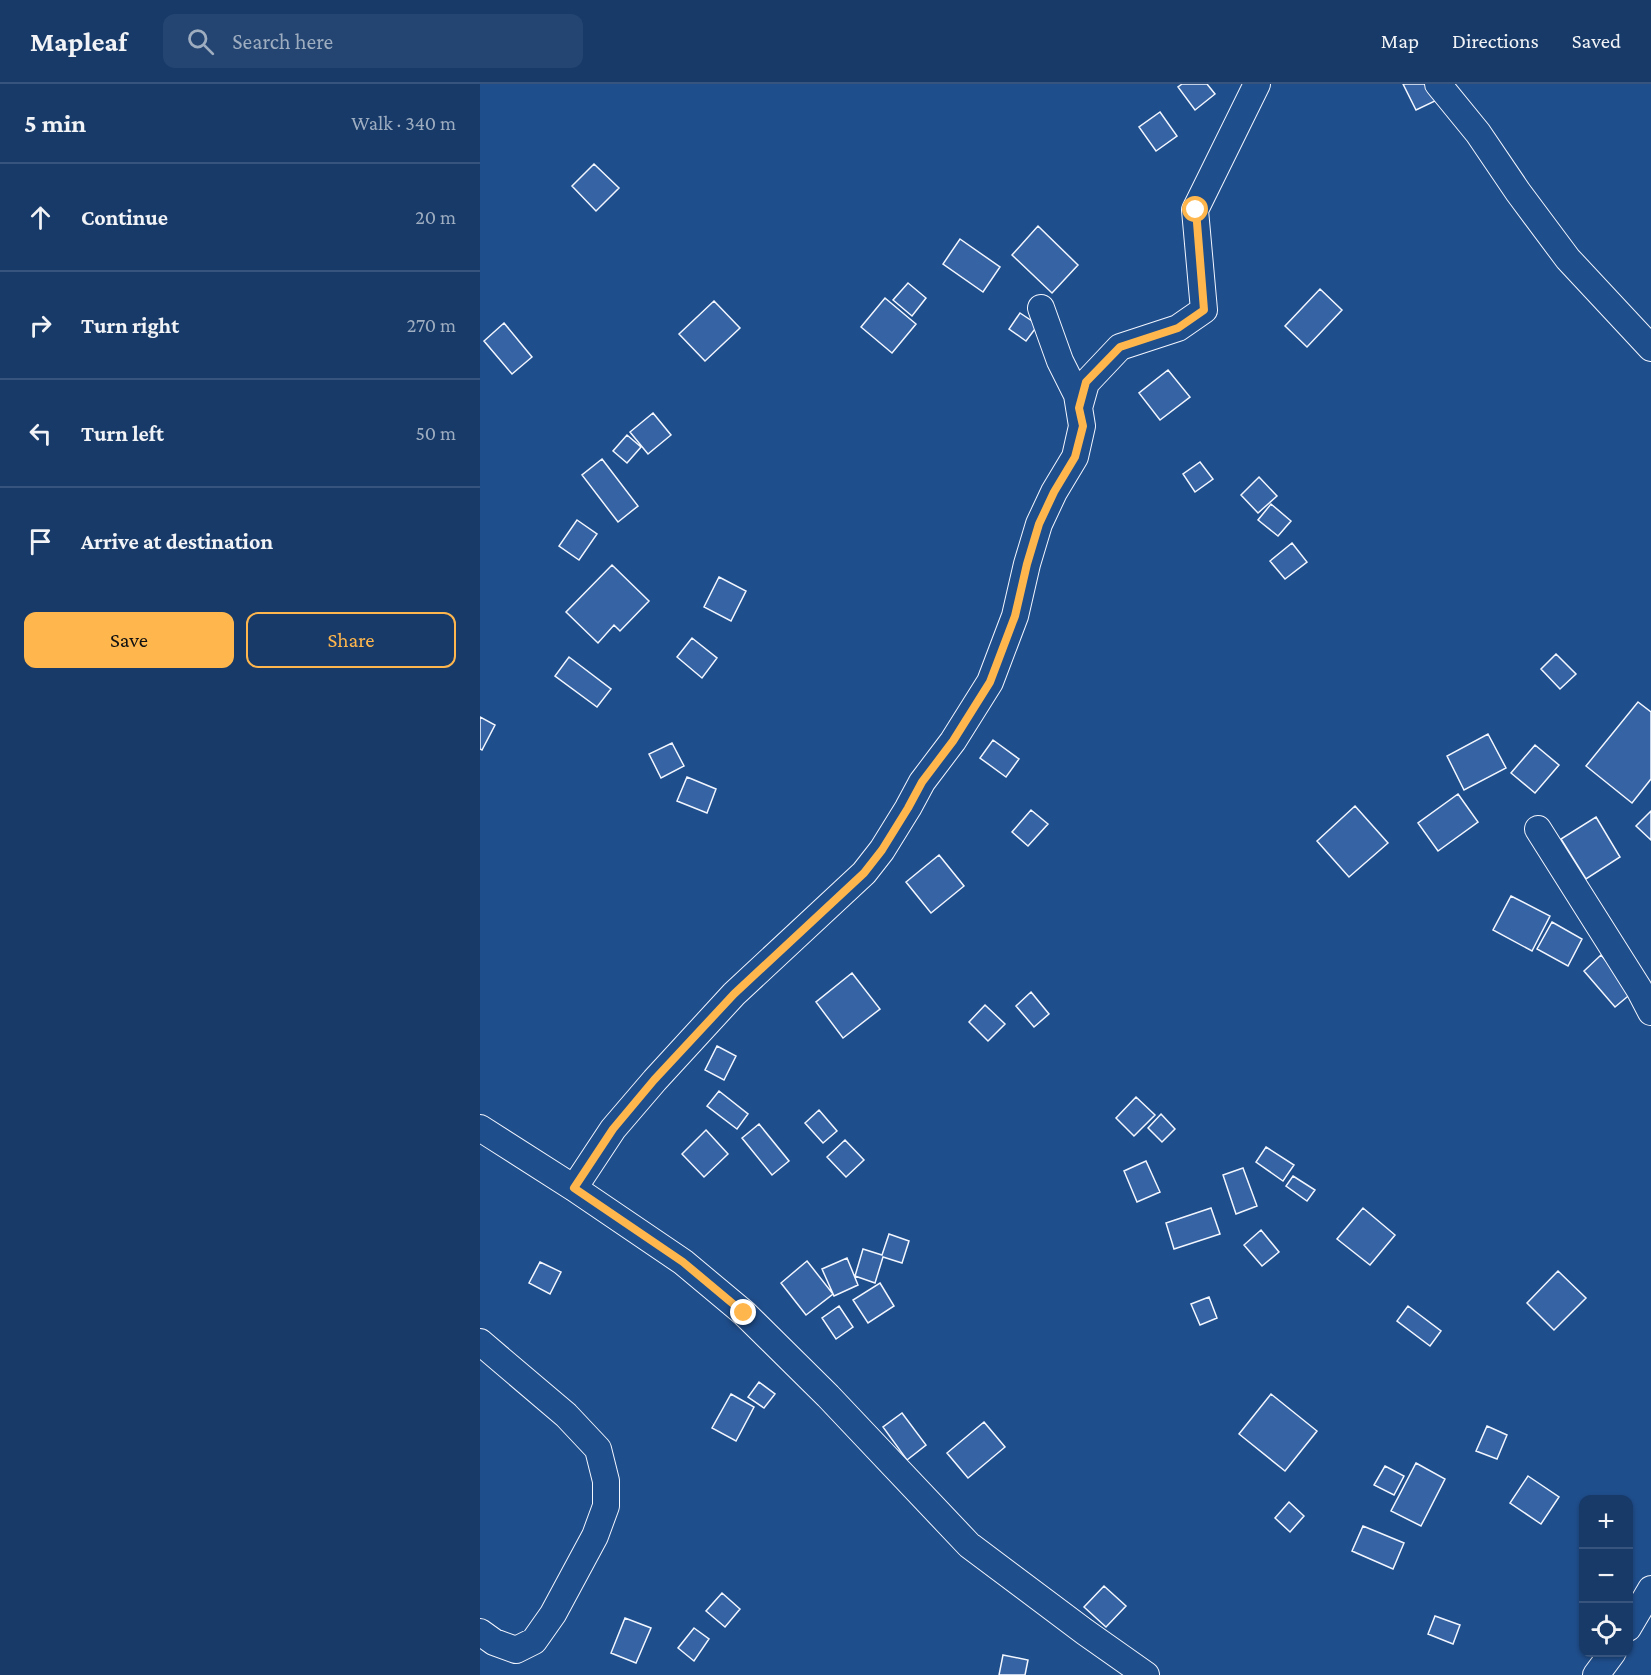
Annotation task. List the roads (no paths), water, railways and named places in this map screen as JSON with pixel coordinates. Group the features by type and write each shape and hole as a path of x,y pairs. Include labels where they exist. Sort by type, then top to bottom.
{"street":[{"path":"1079,408 1086,382 1120,347 1178,328 1204,310 1196,210 1257,84"},
{"path":"1438,84 1478,133 1568,259 1651,348"},
{"path":"574,1188 613,1129 654,1080 734,994 864,873 882,850 922,782 953,741 990,682 1015,616 1039,524 1054,492 1075,457 1083,426 1077,395 1060,361 1041,308"},
{"path":"1538,830 1639,989 1651,1012"},
{"path":"480,1128 683,1262 744,1313 828,1396 969,1545 1146,1675"},
{"path":"480,1342 566,1415 598,1449 606,1481 606,1506 595,1536 553,1614 534,1641 516,1650 494,1642 480,1632"},
{"path":"1633,1621 1651,1589"},
{"path":"1596,1675 1610,1657"}]}
